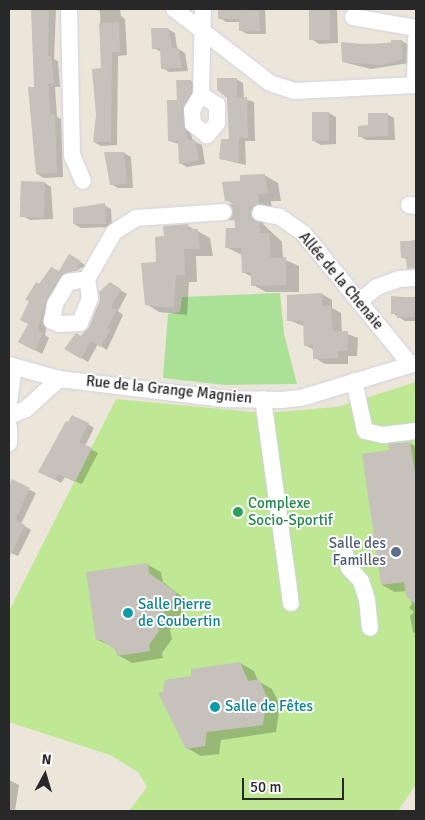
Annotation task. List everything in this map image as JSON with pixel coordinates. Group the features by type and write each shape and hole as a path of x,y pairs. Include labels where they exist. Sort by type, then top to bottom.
{"street":[{"path":"69,9 72,156 83,181"},
{"path":"174,9 270,84 295,91 416,85 416,40"},
{"path":"201,95 204,9"},
{"path":"353,17 416,28"},
{"path":"87,278 114,232 136,218 224,212"},
{"name":"Allée de la Chenaie","path":"260,213 280,218 304,234 358,302 414,364"},
{"path":"358,302 377,287 399,279 416,278"},
{"name":"Rue de la Grange Magnien","path":"12,366 60,379 225,399 263,399 301,398 414,364"},
{"path":"9,402 12,366"},
{"path":"9,416 26,409 60,379"},
{"path":"354,381 365,431 383,435 416,431"},
{"path":"263,399 291,603"},
{"path":"9,427 9,443"},
{"path":"343,548 349,568 361,581 370,628"}],"green space":[{"path":"280,293 284,334 297,384 225,385 163,378 168,314 180,312 182,297"},
{"name":"Complexe Socio-Sportif","path":"416,382 416,784 398,811 129,811 147,787 138,772 110,755 9,722 9,611 116,399 265,413 337,407"}],"building":[{"path":"31,9 49,9 48,56 51,56 54,83 48,84 51,114 55,114 57,173 36,174 28,87 34,87"},
{"path":"218,9 259,11 260,31 239,31 239,19 218,19"},
{"path":"309,9 330,9 330,40 309,40"},
{"path":"119,22 120,52 112,52 111,142 93,142 96,115 92,69 101,68 99,23"},
{"path":"151,28 168,28 172,48 178,47 182,68 161,69 160,48 152,49"},
{"path":"391,40 402,40 403,59 383,65 342,62 341,42 362,44 391,43"},
{"path":"217,78 237,78 237,98 247,97 248,138 239,138 239,162 219,159 221,139 229,139 227,98 217,90"},
{"path":"176,80 191,80 191,92 187,100 177,100"},
{"path":"167,100 187,100 182,110 183,125 188,140 195,140 199,160 179,164 178,141 168,141"},
{"path":"312,112 329,112 329,141 312,141"},
{"path":"368,113 388,113 388,136 358,137 358,126 368,125"},
{"path":"104,152 124,152 127,184 110,185"},
{"path":"265,174 268,194 258,194 259,203 252,207 250,216 260,223 260,233 269,233 271,258 286,257 286,285 251,286 251,272 242,273 241,248 225,248 226,228 235,228 233,201 225,201 222,182 240,181 240,175"},
{"path":"21,181 45,182 44,218 20,217"},
{"path":"105,203 106,224 73,224 73,208"},
{"path":"188,224 189,229 198,229 200,249 184,249 185,275 176,275 174,308 145,305 141,263 156,262 155,237 164,236 163,226"},
{"path":"400,241 416,241 416,268 407,269 406,258 401,258"},
{"path":"69,254 81,261 77,268 80,270 62,274 46,299 38,330 43,333 35,351 18,342 28,324 20,320 29,301 25,300 36,282 39,284 51,267 59,271"},
{"path":"110,282 121,289 111,307 117,310 107,328 111,329 100,347 91,341 81,359 64,349 76,333 81,336 89,327 100,300 99,292"},
{"path":"322,293 322,306 331,306 333,331 348,331 347,351 338,351 338,358 313,359 313,345 304,346 303,321 287,321 287,295"},
{"path":"391,296 416,298 416,317 397,318 397,314 391,314"},
{"path":"72,415 89,423 79,442 92,448 75,482 58,474 55,480 38,472 66,421 68,422"},
{"name":"Salle des Familles","path":"410,442 416,478 416,605 406,596 404,582 381,585 362,454 389,450 388,444"},
{"path":"12,479 30,488 15,520 25,525 9,558 9,485"},
{"name":"Salle Pierre de Coubertin","path":"148,563 149,573 177,593 157,622 159,631 149,645 150,651 117,656 116,650 101,640 96,640 86,572"},
{"name":"Salle de Fêtes","path":"240,662 248,681 259,679 267,697 263,725 207,732 205,746 186,749 158,693 163,692 165,680 191,676 191,669"}],"tunnel":[{"path":"224,212 260,213"}],"place":[{"name":"Complexe Socio-Sportif","path":"238,512"},
{"name":"Salle des Familles","path":"396,552"},
{"name":"Salle Pierre de Coubertin","path":"128,613"},
{"name":"Salle de Fêtes","path":"215,707"}]}
